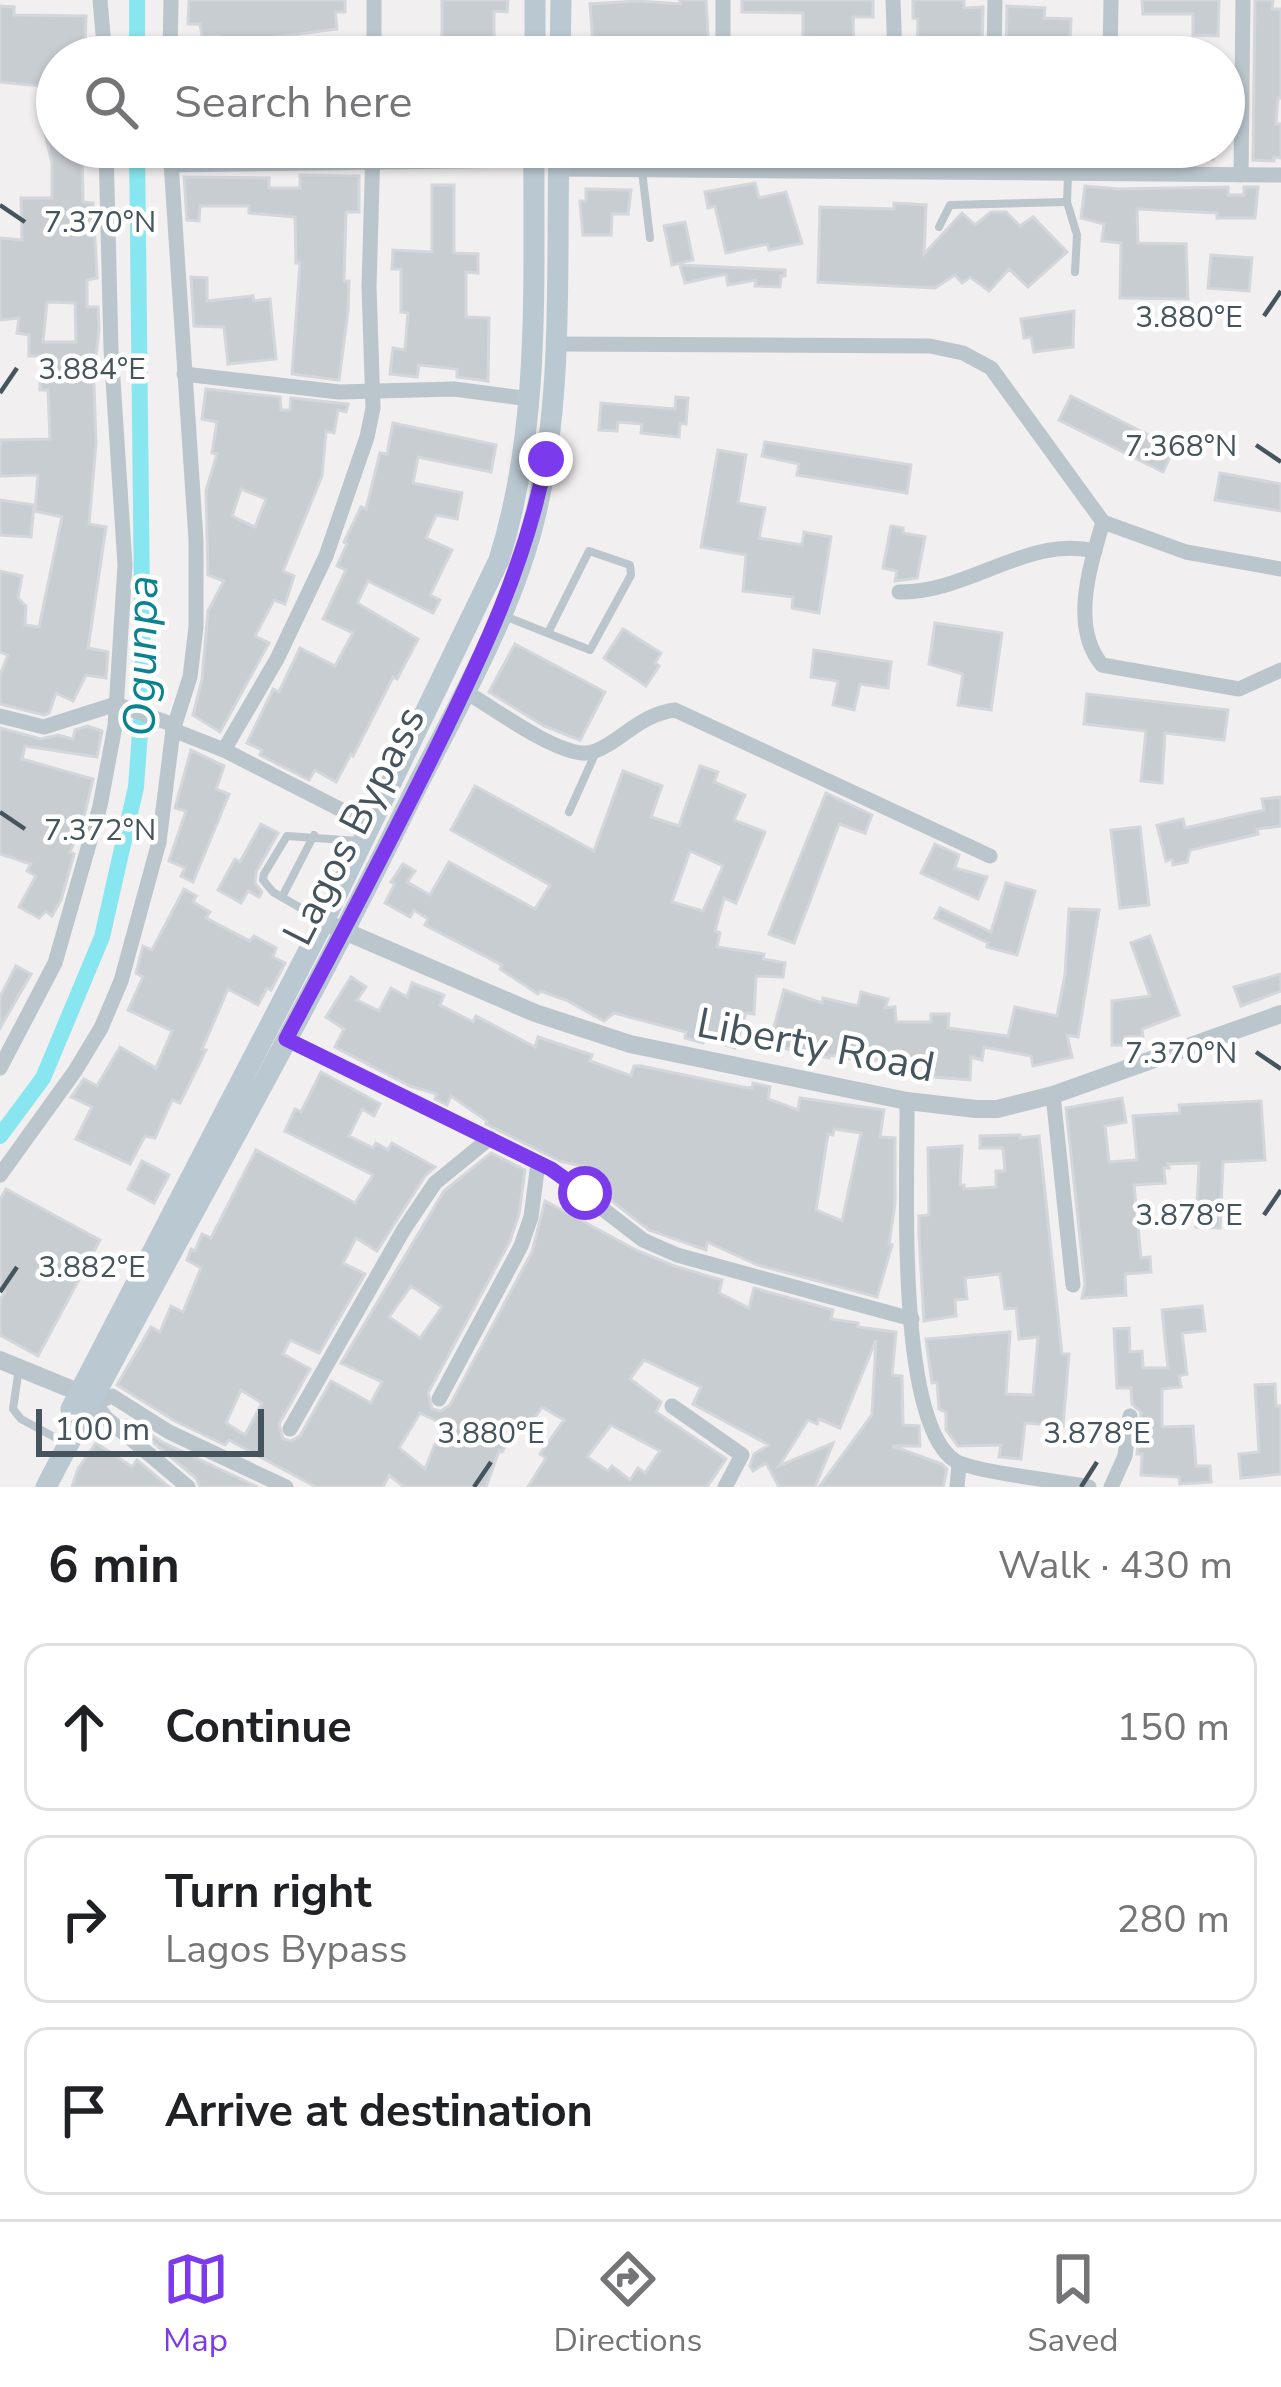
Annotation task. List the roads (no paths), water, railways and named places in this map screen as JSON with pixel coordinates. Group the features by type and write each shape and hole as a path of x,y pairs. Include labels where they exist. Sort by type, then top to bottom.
{"main road":[{"path":"535,0 535,36"},
{"path":"561,36 562,0"},
{"name":"Lagos Bypass","path":"31,1487 56,1438 89,1398 286,1039 367,834 499,560 514,512 530,399 534,168"},
{"name":"Lagos Bypass","path":"46,1487 334,927 501,615 535,518 554,400 558,168"}],"street":[{"path":"100,0 103,36"},
{"path":"170,36 171,0"},
{"path":"374,0 374,36"},
{"path":"723,0 723,36"},
{"path":"893,0 894,36"},
{"path":"994,0 994,36"},
{"path":"1110,36 1111,0"},
{"path":"1242,36 1243,0"},
{"path":"0,1068 38,1002 80,888 119,704 124,565 106,168"},
{"path":"0,1175 75,1071 121,981 159,842 174,728 190,676 196,627 196,540 170,168"},
{"path":"224,750 277,659 326,556 367,436 374,408 369,287 373,168"},
{"path":"627,168 1281,175"},
{"path":"1240,168 1240,175"},
{"path":"557,344 930,346 963,353 991,368 1103,522 1186,552 1281,569"},
{"path":"184,374 339,392 454,389 530,399"},
{"path":"1103,522 1084,629 1088,647 1102,664 1239,688 1281,670"},
{"path":"898,592 932,591 1041,550 1077,547 1095,551"},
{"path":"464,691 556,744 586,754 642,721 675,710 990,856"},
{"path":"0,716 44,728 119,704 224,750 367,834"},
{"name":"Liberty Road","path":"334,927 588,1031 669,1053 907,1101 997,1108 1053,1095 1281,1014"},
{"path":"286,1039 538,1163 585,1193 643,1240 677,1255 911,1319"},
{"path":"1053,1095 1073,1285"},
{"path":"907,1101 913,1354 935,1441 959,1465 1089,1487"},
{"path":"290,1429 435,1183 490,1138"},
{"path":"439,1399 521,1246 531,1217 538,1163"},
{"path":"9,1364 89,1398 188,1487"},
{"path":"89,1398 112,1396 169,1432 286,1487"},
{"path":"672,1406 742,1455 725,1487"},
{"path":"1111,1487 1125,1456 1130,1415"},
{"path":"957,1487 959,1465"}],"lane":[{"path":"641,170 650,238"},
{"path":"1068,175 1067,202 1077,236 1075,272"},
{"path":"939,227 950,205 1067,202"},
{"path":"501,615 590,650 631,575 630,565 589,551 548,633"},
{"path":"569,812 597,750"},
{"path":"334,927 266,886 264,874 282,840 297,834 367,834"},
{"path":"282,897 314,835"},
{"path":"9,1364 13,1409 21,1419 56,1438"}],"waterway":[{"name":"Ogunpa","path":"137,0 137,36"},
{"name":"Ogunpa","path":"0,1136 43,1078 102,937 136,787 143,692 137,168"}]}
